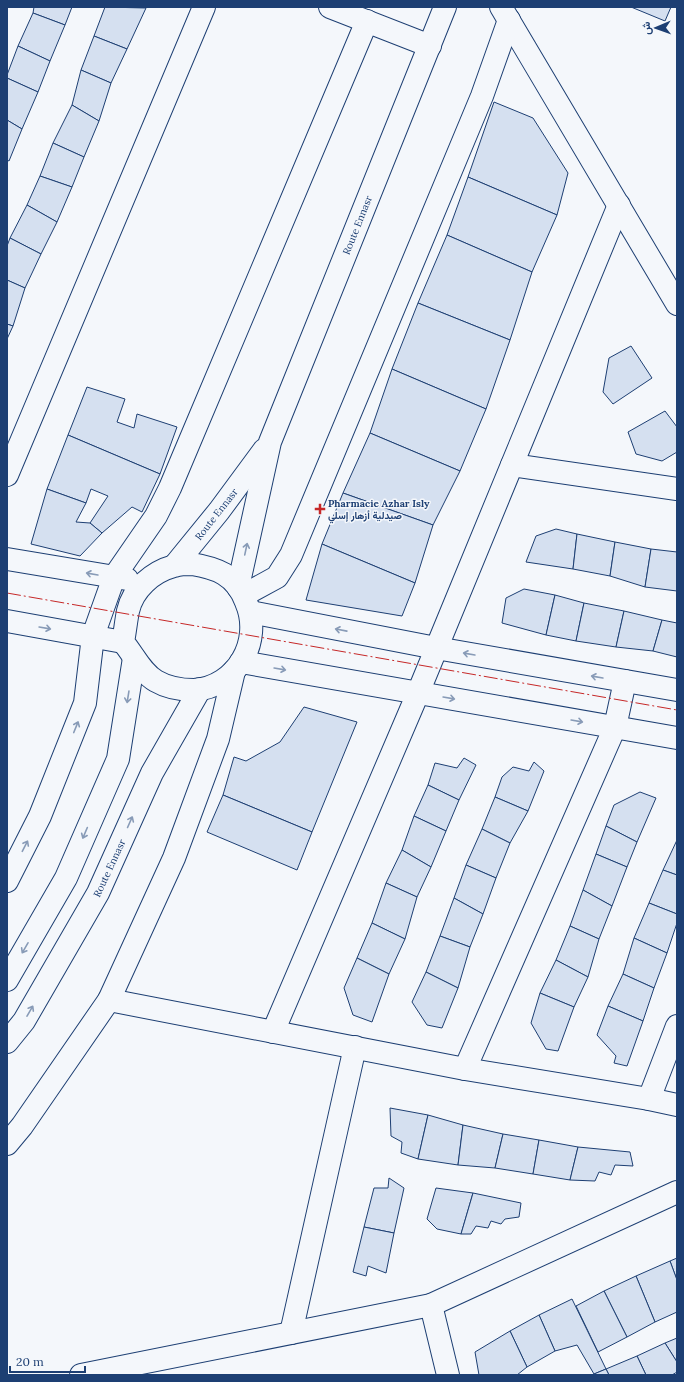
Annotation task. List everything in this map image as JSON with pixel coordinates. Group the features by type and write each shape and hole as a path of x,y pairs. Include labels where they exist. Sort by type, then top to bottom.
{"street":[{"path":"7,475 204,7"},
{"path":"330,7 430,46"},
{"name":"Route Ennasr","path":"244,598 270,442 445,7"},
{"path":"505,14 677,304"},
{"path":"244,598 277,577 291,555 482,96 505,14"},
{"path":"7,881 40,816 85,703 93,636 114,577 156,516 170,488 367,21"},
{"path":"273,1032 418,693 619,206"},
{"name":"Route Ennasr","path":"175,565 219,511 270,442"},
{"path":"512,465 677,488"},
{"path":"7,559 144,582"},
{"path":"7,980 66,878 118,760 129,650 128,610 134,595 144,582 158,572 175,565 192,564 210,567 225,575 244,598 252,629 249,646 238,667 218,739 174,858 109,1000 22,1126 7,1144"},
{"path":"244,598 436,648 677,690"},
{"path":"7,622 93,636 129,650 144,671 156,681 170,687 185,690 200,689 219,683 238,667 418,693 677,738"},
{"path":"464,1069 615,727 624,681"},
{"name":"Route Ennasr","path":"7,1042 24,1021 98,893 152,774 200,689"},
{"path":"109,1000 464,1069 649,1099 677,1105"},
{"path":"649,1099 677,1026"},
{"path":"291,1333 356,1047"},
{"path":"81,1375 431,1305 677,1192"},
{"path":"431,1305 448,1375"}],"building":[{"path":"34,7 72,7 65,25 33,13"},
{"path":"105,7 146,8 127,49 94,36"},
{"path":"631,7 671,7 665,21"},
{"path":"33,13 65,25 50,61 18,46"},
{"path":"94,36 127,49 111,83 81,70"},
{"path":"18,46 50,61 38,92 7,78"},
{"path":"81,70 111,83 99,121 72,105"},
{"path":"7,78 38,92 22,129 7,120"},
{"path":"494,102 533,118 568,173 557,215 468,177"},
{"path":"72,105 99,121 84,157 53,143"},
{"path":"7,120 22,129 9,161 7,160"},
{"path":"53,143 84,157 72,187 40,176"},
{"path":"40,176 72,187 57,222 27,205"},
{"path":"468,177 557,215 532,272 447,235"},
{"path":"27,205 57,222 41,254 10,238"},
{"path":"447,235 532,272 510,340 418,303"},
{"path":"10,238 41,254 25,288 7,280 7,246"},
{"path":"7,280 25,288 13,326 7,324"},
{"path":"418,303 510,340 486,409 392,369"},
{"path":"7,324 13,326 7,339"},
{"path":"631,346 652,378 613,404 603,392 609,358"},
{"path":"392,369 486,409 460,471 370,433"},
{"path":"87,387 125,399 117,422 134,428 137,414 177,427 160,474 68,435"},
{"path":"665,411 677,427 677,452 662,461 636,454 628,432"},
{"path":"370,433 460,471 433,525 343,493"},
{"path":"68,435 160,474 142,512 132,507 102,533 90,523 108,496 91,489 86,503 47,489"},
{"path":"47,489 86,503 76,522 90,523 102,533 80,556 31,544"},
{"path":"343,493 433,525 415,583 322,544"},
{"path":"556,529 577,534 573,569 526,562 536,536"},
{"path":"577,534 615,542 610,576 573,569"},
{"path":"615,542 651,549 645,587 610,576"},
{"path":"322,544 415,583 402,616 306,600"},
{"path":"651,549 677,552 677,591 645,587"},
{"path":"524,589 555,595 546,635 502,623 506,598"},
{"path":"555,595 584,603 576,641 546,635"},
{"path":"584,603 624,611 616,647 576,641"},
{"path":"624,611 662,620 653,651 616,647"},
{"path":"662,620 677,623 677,657 653,651"},
{"path":"304,707 357,722 312,832 223,795 234,757 246,761 280,742"},
{"path":"464,758 476,765 459,800 428,785 435,763 457,768"},
{"path":"534,762 544,771 528,811 495,797 502,777 513,767 529,771"},
{"path":"428,785 459,800 446,831 414,816"},
{"path":"640,792 656,798 637,842 606,826 614,805"},
{"path":"223,795 312,832 297,870 207,832"},
{"path":"495,797 528,811 510,843 482,829"},
{"path":"414,816 446,831 431,867 402,850"},
{"path":"606,826 637,842 627,867 596,854"},
{"path":"482,829 510,843 496,878 466,865"},
{"path":"677,840 677,875 663,870"},
{"path":"402,850 431,867 417,897 386,883"},
{"path":"596,854 627,867 612,906 583,890"},
{"path":"466,865 496,878 483,914 454,898"},
{"path":"663,870 677,875 677,914 649,903"},
{"path":"386,883 417,897 405,939 372,923"},
{"path":"583,890 612,906 599,939 570,926"},
{"path":"454,898 483,914 470,947 440,936"},
{"path":"649,903 677,914 677,923 667,953 634,938"},
{"path":"372,923 405,939 389,974 357,958"},
{"path":"570,926 599,939 588,977 556,960"},
{"path":"440,936 470,947 458,988 426,972"},
{"path":"634,938 667,953 654,988 623,974"},
{"path":"357,958 389,974 372,1022 353,1015 344,988"},
{"path":"556,960 588,977 574,1007 540,993"},
{"path":"426,972 458,988 442,1028 427,1025 412,1002"},
{"path":"623,974 654,988 643,1021 608,1006"},
{"path":"540,993 574,1007 558,1051 546,1049 531,1023"},
{"path":"608,1006 643,1021 627,1066 614,1063 616,1056 597,1035"},
{"path":"390,1108 428,1115 418,1159 401,1153 402,1142 391,1136"},
{"path":"428,1115 463,1125 458,1165 418,1159"},
{"path":"463,1125 503,1134 495,1168 458,1165"},
{"path":"503,1134 539,1140 533,1174 495,1168"},
{"path":"539,1140 578,1147 570,1180 533,1174"},
{"path":"578,1147 630,1152 633,1166 615,1165 611,1175 599,1172 595,1181 570,1180"},
{"path":"389,1178 404,1188 394,1233 364,1227 374,1188 388,1188"},
{"path":"436,1188 473,1193 461,1234 437,1229 427,1219"},
{"path":"473,1193 521,1203 519,1217 505,1219 501,1224 491,1221 488,1228 476,1226 471,1234 461,1234"},
{"path":"364,1227 394,1233 386,1273 368,1266 366,1276 353,1272"},
{"path":"677,1258 677,1280 670,1261"},
{"path":"670,1261 677,1280 677,1312 655,1322 636,1276"},
{"path":"636,1276 655,1322 627,1337 604,1291"},
{"path":"604,1291 627,1337 598,1352 576,1306"},
{"path":"572,1299 606,1369 594,1374 577,1345 555,1351 539,1315"},
{"path":"539,1315 555,1351 527,1367 510,1331"},
{"path":"510,1331 527,1367 517,1375 479,1375 475,1352"},
{"path":"677,1338 677,1362 665,1343"},
{"path":"665,1343 677,1362 677,1372 672,1375 646,1375 637,1356"},
{"path":"637,1356 646,1375 609,1375 606,1369"},
{"path":"606,1369 609,1375 592,1375 594,1374"}],"power":[{"path":"7,593 677,710"}],"place":[{"name":"Pharmacie Azhar Isly صيدلية أزهار إسلي","path":"320,509"}]}
